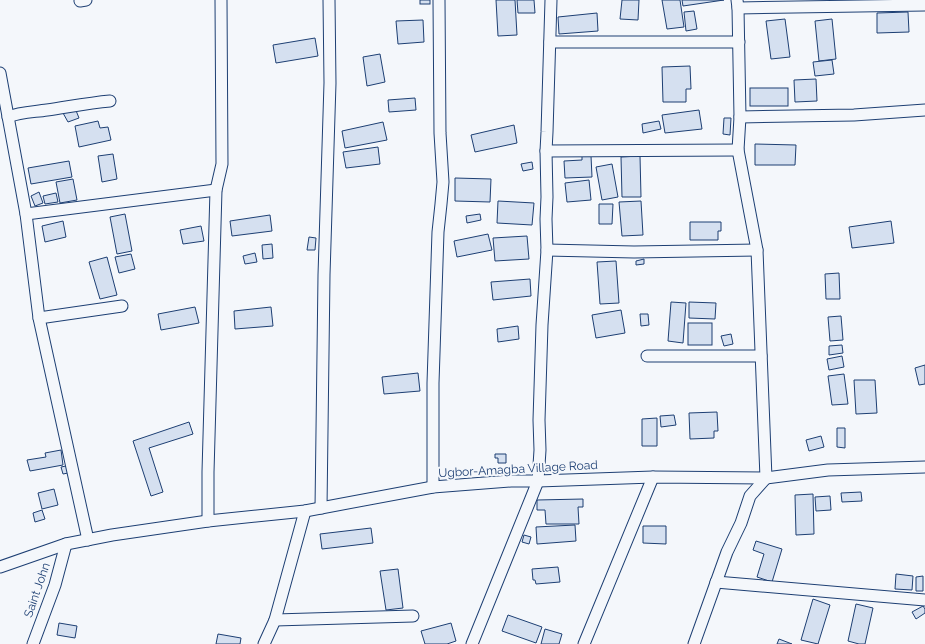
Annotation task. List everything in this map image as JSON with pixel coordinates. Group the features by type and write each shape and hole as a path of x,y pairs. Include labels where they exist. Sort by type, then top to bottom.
{"street":[{"path":"208,521 216,190 222,164 222,0"},
{"path":"320,508 330,83 329,0"},
{"path":"432,487 438,232 443,182 440,133 439,0"},
{"path":"472,644 538,481 542,324 547,250 546,219 548,197 546,151 551,0"},
{"path":"694,644 727,552 750,496 766,478 757,250 738,150 740,117 738,4 925,5"},
{"path":"550,42 739,42"},
{"path":"0,73 26,214 39,318 88,540"},
{"path":"8,117 15,114 110,101"},
{"path":"740,117 854,115 925,110"},
{"path":"546,151 738,150"},
{"path":"26,214 216,190"},
{"path":"547,250 634,252 757,250"},
{"path":"39,318 122,306"},
{"path":"646,356 761,356"},
{"name":"Ugbor-Amagba Village Road","path":"0,567 66,544 208,521 306,511 432,487 511,481 653,477 766,478 828,470 925,467"},
{"path":"584,644 653,477"},
{"path":"264,644 275,620 306,511"},
{"name":"Saint John","path":"32,644 54,585 66,544"},
{"path":"716,582 925,600"},
{"path":"275,620 413,616"}],"building":[{"path":"420,0 430,0 430,4 420,4"},
{"path":"496,0 515,0 517,35 498,36"},
{"path":"517,0 534,0 535,13 518,13"},
{"path":"622,0 639,0 638,20 620,19"},
{"path":"662,0 680,0 684,27 667,29"},
{"path":"682,0 724,0 683,6"},
{"path":"694,11 697,29 686,31 684,12"},
{"path":"908,12 909,32 877,33 877,13"},
{"path":"597,13 598,31 559,34 558,17"},
{"path":"785,19 790,57 771,59 766,21"},
{"path":"832,19 836,59 819,61 815,21"},
{"path":"423,20 424,42 398,44 396,21"},
{"path":"315,38 318,56 276,63 273,45"},
{"path":"380,54 385,82 367,86 363,57"},
{"path":"832,60 834,74 815,76 813,62"},
{"path":"690,66 691,89 686,89 686,102 663,102 662,67"},
{"path":"816,79 817,101 795,102 794,80"},
{"path":"750,88 788,88 788,106 750,106"},
{"path":"415,98 416,110 389,112 388,100"},
{"path":"75,108 79,118 68,122 63,113"},
{"path":"699,110 702,129 665,133 662,115"},
{"path":"724,118 731,118 730,135 723,134"},
{"path":"98,121 100,128 108,127 111,140 79,147 75,126"},
{"path":"659,121 661,129 643,133 642,124"},
{"path":"383,122 387,140 345,148 342,131"},
{"path":"514,125 517,143 475,152 471,135"},
{"path":"755,144 796,145 795,165 755,165"},
{"path":"378,147 380,164 346,168 343,152"},
{"path":"113,154 117,179 102,182 98,156"},
{"path":"582,156 591,156 592,177 565,178 564,161 582,160"},
{"path":"640,156 641,197 622,197 621,157"},
{"path":"69,161 72,177 31,184 28,168"},
{"path":"532,162 533,169 523,171 521,164"},
{"path":"612,164 618,197 602,200 596,167"},
{"path":"455,178 491,179 490,202 455,201"},
{"path":"73,179 77,200 60,203 56,182"},
{"path":"589,180 591,200 567,202 565,183"},
{"path":"39,192 43,203 35,206 31,196"},
{"path":"56,193 58,202 45,204 43,196"},
{"path":"498,201 534,203 532,225 497,223"},
{"path":"641,201 643,235 622,236 619,202"},
{"path":"599,204 613,204 612,224 599,224"},
{"path":"125,214 132,251 117,254 110,217"},
{"path":"480,214 481,220 467,223 466,216"},
{"path":"270,215 272,231 232,236 230,221"},
{"path":"63,221 66,237 45,242 42,226"},
{"path":"891,221 894,243 852,248 849,227"},
{"path":"690,222 721,222 718,240 690,240"},
{"path":"201,226 204,241 183,244 180,230"},
{"path":"488,234 492,250 457,257 454,241"},
{"path":"527,236 529,259 495,261 493,238"},
{"path":"309,237 316,238 315,250 307,250"},
{"path":"272,244 273,258 263,259 262,245"},
{"path":"255,253 257,262 245,264 243,256"},
{"path":"131,254 135,269 119,273 115,257"},
{"path":"107,257 117,295 100,299 89,262"},
{"path":"644,259 644,264 636,265 636,261"},
{"path":"616,261 619,303 600,304 597,262"},
{"path":"839,273 840,299 826,299 825,274"},
{"path":"530,279 531,296 493,300 491,282"},
{"path":"671,302 686,303 683,343 668,341"},
{"path":"689,302 716,303 715,319 689,318"},
{"path":"195,307 199,323 161,330 158,314"},
{"path":"271,307 273,326 235,329 234,311"},
{"path":"621,310 625,333 596,338 592,315"},
{"path":"640,314 648,314 649,325 641,326"},
{"path":"841,316 843,340 830,341 828,317"},
{"path":"688,323 712,323 712,345 688,345"},
{"path":"518,326 519,339 498,342 497,329"},
{"path":"731,334 733,344 724,346 721,336"},
{"path":"842,345 843,353 829,355 829,346"},
{"path":"842,356 844,367 829,370 827,359"},
{"path":"925,365 925,384 919,385 915,368"},
{"path":"418,373 420,391 384,394 382,377"},
{"path":"844,374 848,404 832,405 828,376"},
{"path":"854,380 875,380 877,413 856,414"},
{"path":"717,412 718,431 714,431 714,438 690,439 689,413"},
{"path":"674,415 676,425 661,427 660,416"},
{"path":"657,418 657,446 642,446 642,419"},
{"path":"189,422 193,434 149,448 163,492 151,496 133,441"},
{"path":"837,428 845,428 845,448 837,447"},
{"path":"821,436 824,447 809,451 806,440"},
{"path":"61,450 63,465 30,471 27,460 46,457 45,453"},
{"path":"495,454 506,454 506,463 498,463 498,458 495,458"},
{"path":"71,465 73,472 63,474 61,467"},
{"path":"54,489 58,505 42,509 38,493"},
{"path":"861,492 862,501 842,502 841,493"},
{"path":"813,494 814,534 796,535 795,495"},
{"path":"830,496 831,510 816,511 815,497"},
{"path":"583,499 583,507 578,507 579,524 546,524 545,510 537,510 537,500"},
{"path":"42,510 45,519 35,522 33,513"},
{"path":"575,525 576,541 537,544 536,527"},
{"path":"643,526 666,526 666,544 643,543"},
{"path":"371,528 373,543 322,549 320,534"},
{"path":"524,535 531,537 529,544 522,542"},
{"path":"756,541 782,549 772,582 757,577 764,554 753,550"},
{"path":"558,567 560,582 536,584 535,580 533,580 532,569"},
{"path":"398,569 403,608 386,610 380,571"},
{"path":"896,574 913,576 912,590 895,589"},
{"path":"923,576 923,591 916,591 916,577"},
{"path":"813,599 830,605 818,644 801,640"},
{"path":"856,604 873,608 865,644 848,641"},
{"path":"923,606 925,613 916,619 912,612"},
{"path":"508,615 542,627 536,643 502,631"},
{"path":"59,623 77,626 75,638 57,635"},
{"path":"451,623 456,641 447,644 425,644 421,631"},
{"path":"545,629 562,634 559,644 541,644"},
{"path":"218,634 241,638 240,644 216,644"},
{"path":"779,639 792,644 777,644"}]}
